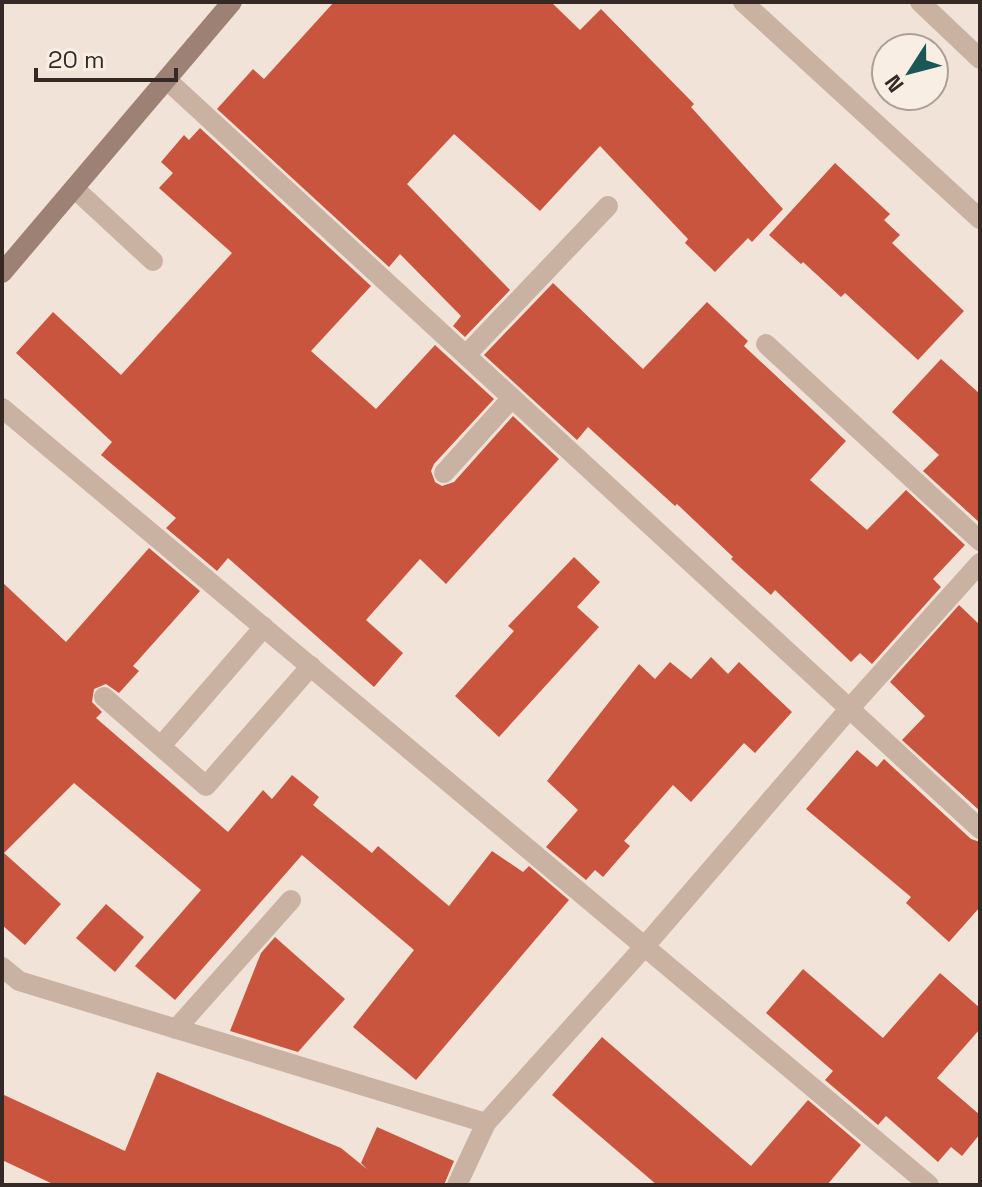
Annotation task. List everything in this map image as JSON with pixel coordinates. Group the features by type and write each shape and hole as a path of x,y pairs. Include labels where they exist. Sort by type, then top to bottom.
{"street":[{"path":"2,273 232,2"},
{"path":"743,2 980,219"},
{"path":"920,2 980,59"},
{"path":"167,80 980,829"},
{"path":"74,188 153,261"},
{"path":"466,355 608,206"},
{"path":"766,344 980,541"},
{"path":"444,473 512,398"},
{"path":"2,408 645,946 918,1181"},
{"path":"457,1185 486,1123 980,563"},
{"path":"161,746 264,627"},
{"path":"104,697 206,786 311,666"},
{"path":"176,1029 291,900"},
{"path":"2,967 19,981 486,1123"}],"building":[{"path":"334,2 551,2 580,30 601,9 694,104 691,107 783,209 752,242 748,238 715,272 685,243 688,239 600,146 540,211 454,134 407,184 510,290 465,337 453,326 461,316 400,254 389,267 217,109 253,69 264,79"},
{"path":"200,128 371,286 311,351 376,409 435,345 494,399 434,464 431,471 435,482 442,486 454,482 513,416 559,459 446,584 420,559 366,620 403,653 374,687 228,558 217,571 166,528 176,518 101,455 112,442 16,353 53,312 121,375 232,253 159,188 173,173 161,162 184,135 189,140"},
{"path":"835,163 890,214 884,220 900,235 892,243 964,311 918,360 845,293 841,297 769,235"},
{"path":"553,283 643,369 707,302 748,341 744,346 846,441 810,480 867,530 906,490 965,545 933,579 941,587 872,664 860,653 851,662 775,590 771,595 677,504 675,506 588,427 577,440 484,355"},
{"path":"941,359 980,394 980,523 923,471 939,455 892,412"},
{"path":"149,548 200,591 133,666 139,671 119,693 106,684 94,689 92,702 102,712 96,718 228,832 263,790 272,799 292,775 319,797 313,805 372,853 378,846 449,906 492,851 523,872 529,866 569,900 416,1080 353,1027 414,950 302,855 175,1000 135,966 201,890 74,783 4,853 61,904 25,945 2,925 2,582 66,642"},
{"path":"574,557 600,582 577,607 599,627 499,737 455,696 514,631 508,626"},
{"path":"959,605 980,625 980,811 902,740 925,716 890,682"},
{"path":"711,657 728,674 739,662 792,712 755,753 744,743 691,802 673,785 624,841 630,846 603,877 595,870 586,880 546,847 578,810 547,781 639,664 655,679 670,662 691,679"},
{"path":"857,750 877,767 884,759 971,839 980,842 980,907 949,942 906,903 911,897 806,809"},
{"path":"106,904 144,937 115,972 76,938"},
{"path":"275,937 345,999 298,1052 230,1031 261,953"},
{"path":"803,969 883,1038 940,973 980,1008 980,1029 937,1078 980,1115 980,1134 962,1156 951,1147 938,1162 886,1116 878,1125 825,1080 833,1071 766,1013"},
{"path":"602,1037 751,1166 808,1100 861,1145 827,1185 657,1185 552,1095"},
{"path":"157,1072 341,1148 368,1170 361,1163 377,1127 454,1161 444,1185 55,1185 2,1160 2,1094 125,1151"}]}
